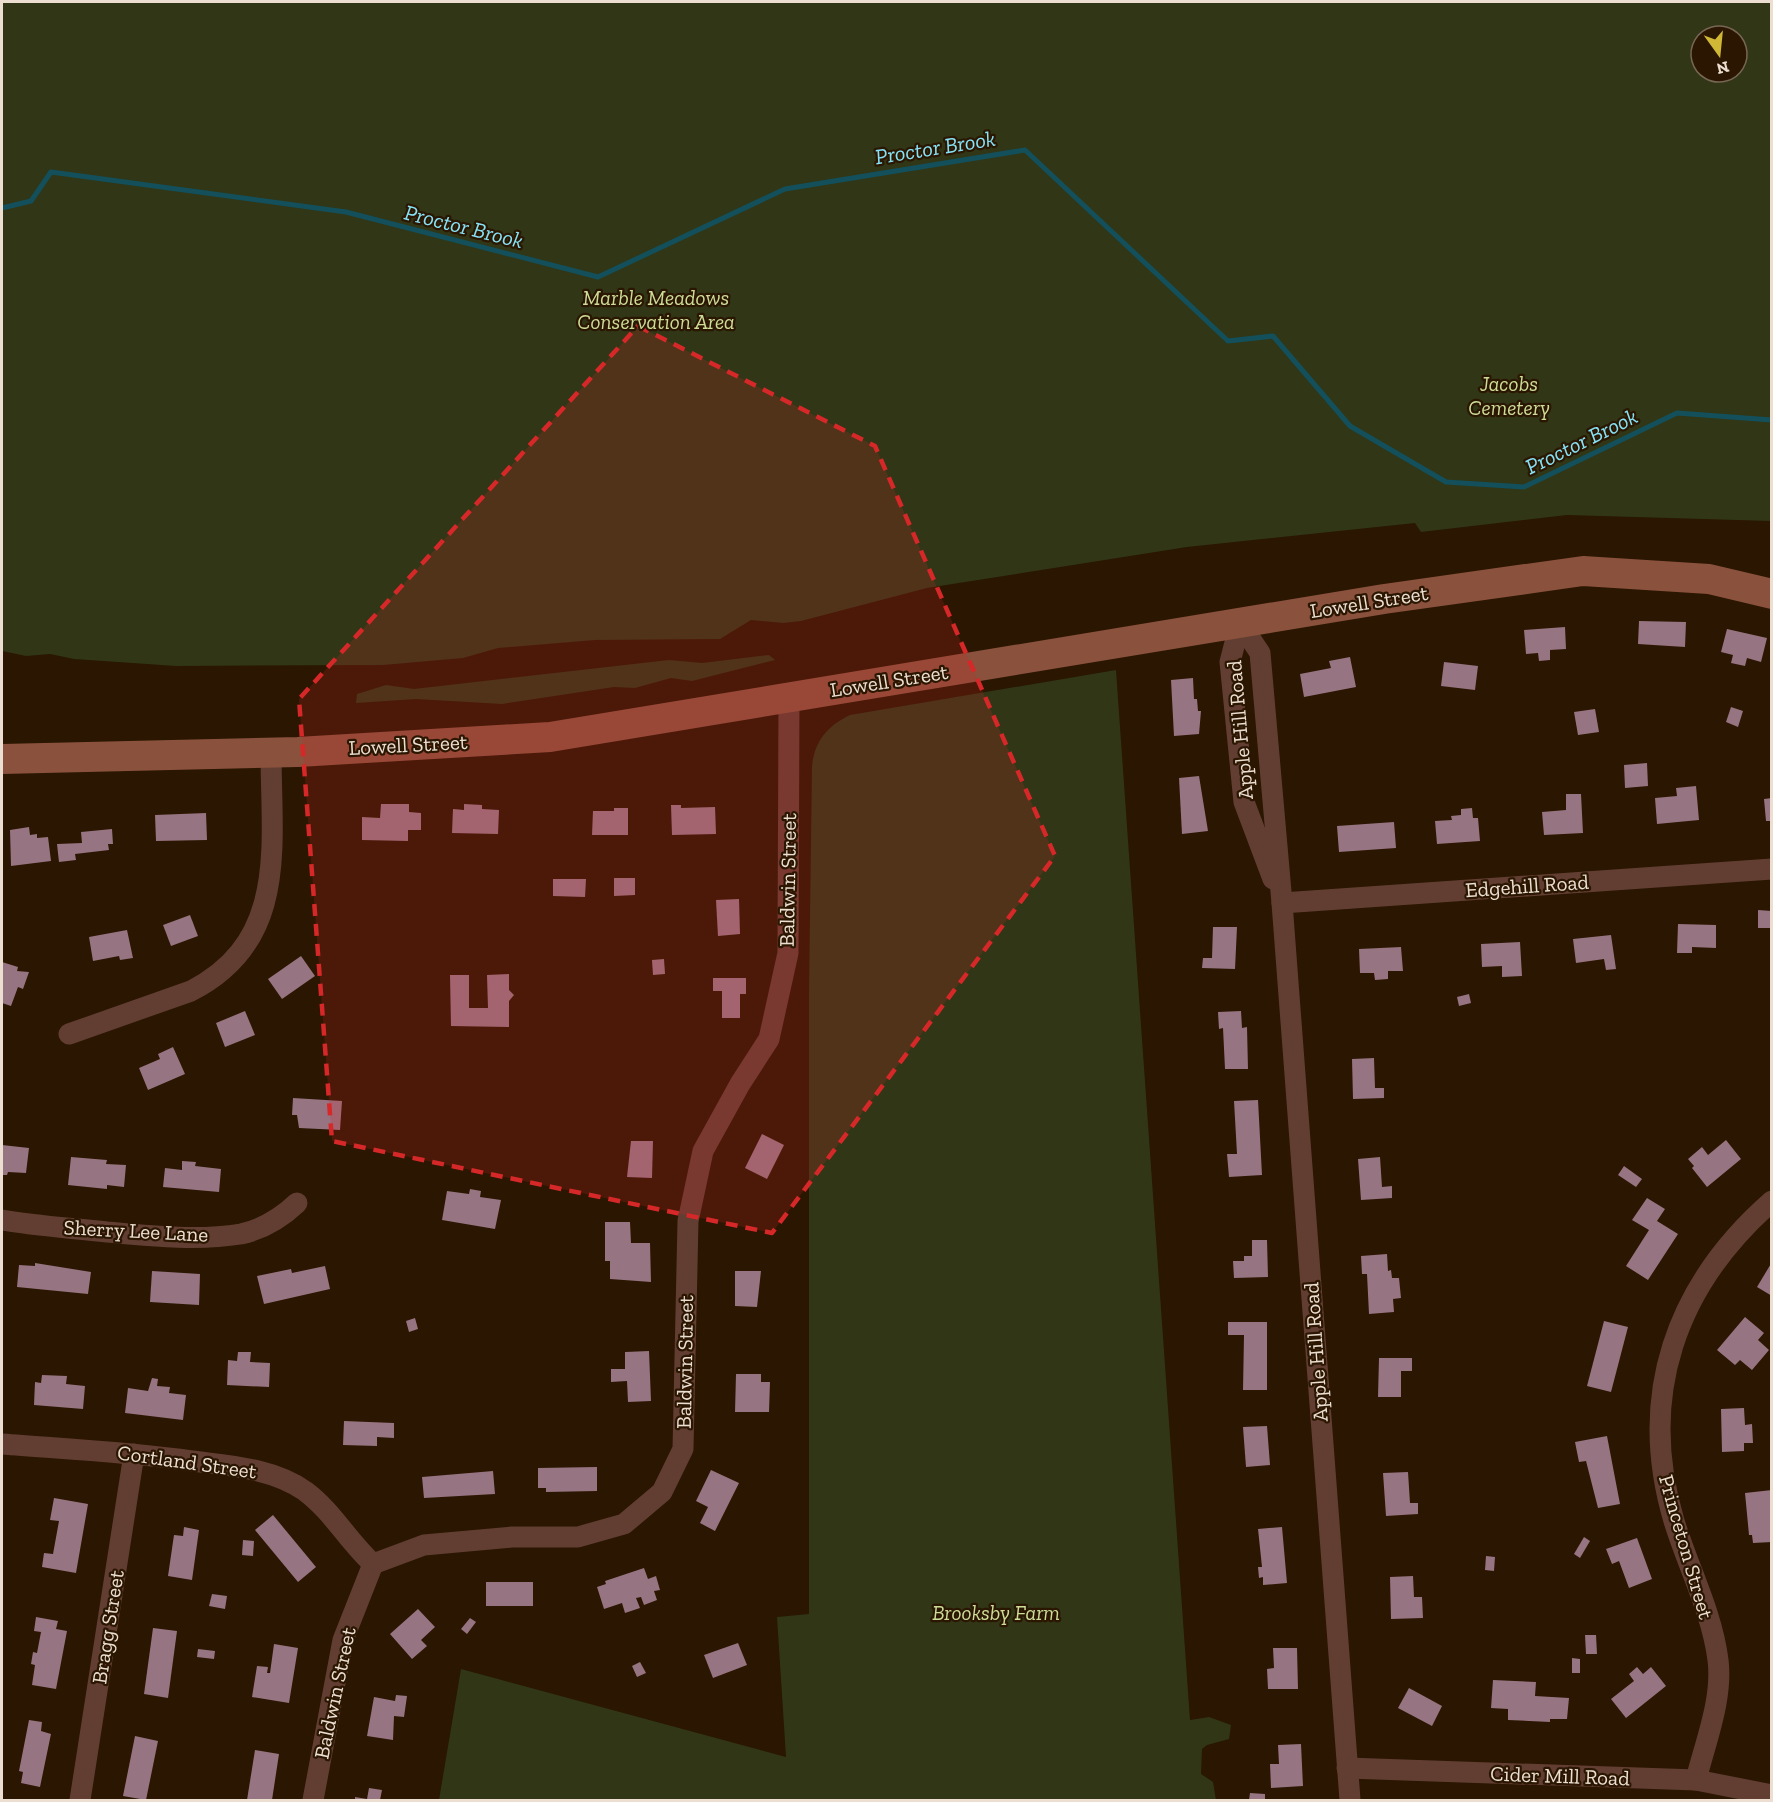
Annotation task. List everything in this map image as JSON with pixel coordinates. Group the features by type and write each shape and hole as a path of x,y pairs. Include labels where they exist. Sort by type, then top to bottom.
{"main road":[{"name":"Lowell Street","path":"2,759 271,752 550,737 1240,623 1583,571 1709,579 1772,594"}],"street":[{"name":"Apple Hill Road","path":"1240,623 1230,662 1244,802 1282,903"},
{"name":"Apple Hill Road","path":"1240,623 1260,653 1282,903 1350,1800"},
{"name":"Baldwin Street","path":"313,1800 343,1640 373,1564 424,1545 512,1537 578,1537 624,1524 662,1492 682,1449 688,1221 703,1151 740,1084 769,1039 788,953 789,698"},
{"path":"69,1034 204,984 233,960 246,945 262,916 269,889 271,752"},
{"name":"Edgehill Road","path":"1282,903 1772,869"},
{"name":"Princeton Street","path":"1696,1780 1714,1707 1718,1660 1665,1485 1660,1445 1661,1404 1667,1365 1679,1327 1696,1290 1718,1256 1744,1226 1772,1201"},
{"name":"Sherry Lee Lane","path":"2,1220 122,1233 199,1238 242,1233 262,1227 281,1218 297,1203"},
{"name":"Cortland Street","path":"2,1444 134,1454 260,1470 303,1490 332,1516 354,1546 373,1564"},
{"name":"Bragg Street","path":"80,1800 134,1454"},
{"name":"Cider Mill Road","path":"1347,1768 1696,1780 1772,1795"}],"highlighted area":[{"path":"638,326 875,446 1055,856 772,1233 332,1141 299,699"}],"green space":[{"name":"Marble Meadows Conservation Area","path":"2,2 1771,2 1771,521 1567,515 1421,532 1415,523 1187,547 927,588 801,621 783,623 751,620 720,639 595,640 498,648 463,658 383,665 176,666 74,659 50,654 26,656 2,651"},
{"path":"769,655 775,660 692,681 671,678 635,688 614,687 502,704 416,699 356,703 357,694 386,685 414,689 669,660 702,663"},
{"name":"Brooksby Farm","path":"1116,670 1190,1720 1209,1717 1231,1725 1229,1739 1207,1745 1202,1749 1201,1774 1213,1782 1216,1800 439,1800 461,1669 786,1757 777,1617 809,1614 809,992 813,758 819,742 828,730 850,715"}],"building":[{"path":"1639,621 1686,622 1685,647 1638,644"},
{"path":"1565,627 1566,649 1550,650 1550,660 1539,661 1538,653 1526,654 1524,630"},
{"path":"1727,629 1767,638 1761,662 1747,658 1745,666 1731,663 1733,655 1721,652"},
{"path":"1350,657 1356,687 1304,697 1300,674 1331,668 1329,661"},
{"path":"1444,662 1478,666 1475,690 1441,686"},
{"path":"1193,678 1194,699 1197,699 1198,711 1201,711 1199,734 1174,736 1171,680"},
{"path":"1731,707 1743,711 1738,727 1726,722"},
{"path":"1595,709 1599,732 1578,735 1574,712"},
{"path":"1647,763 1648,786 1625,788 1624,765"},
{"path":"1199,776 1208,831 1182,834 1179,778"},
{"path":"1696,786 1699,820 1657,824 1655,798 1677,796 1676,788"},
{"path":"1566,794 1581,794 1583,833 1544,835 1542,812 1566,810"},
{"path":"1772,798 1772,821 1766,821 1764,799"},
{"path":"381,804 409,804 409,812 421,813 421,830 408,830 408,841 362,840 362,817 380,818"},
{"path":"464,804 482,805 482,809 499,810 498,834 452,833 453,809 464,810"},
{"path":"671,805 681,805 681,808 715,807 716,834 672,835"},
{"path":"614,808 628,808 628,835 592,835 593,811 614,811"},
{"path":"1472,808 1473,818 1478,818 1480,841 1437,844 1435,821 1452,820 1451,816 1461,815 1461,809"},
{"path":"206,813 207,840 156,841 155,815"},
{"path":"1394,822 1396,848 1339,852 1337,826"},
{"path":"29,827 30,835 37,834 37,838 48,837 51,861 11,866 10,830"},
{"path":"112,829 113,844 108,844 109,850 75,854 76,860 59,862 57,844 82,843 81,832"},
{"path":"614,878 635,878 635,895 614,896"},
{"path":"553,879 586,879 585,897 553,896"},
{"path":"739,899 740,934 718,936 716,900"},
{"path":"1758,910 1772,911 1772,928 1758,928"},
{"path":"190,915 198,936 171,946 163,925"},
{"path":"1678,924 1716,925 1716,948 1692,947 1692,953 1677,953"},
{"path":"1213,927 1237,927 1235,969 1202,968 1203,958 1212,958"},
{"path":"127,930 133,958 120,960 119,956 93,961 89,937"},
{"path":"1611,935 1616,969 1606,970 1604,959 1576,963 1573,939"},
{"path":"1520,942 1522,976 1502,977 1502,966 1482,967 1481,944"},
{"path":"1401,947 1403,971 1388,971 1388,979 1375,980 1374,973 1360,973 1359,949"},
{"path":"301,956 315,976 282,999 268,979"},
{"path":"664,959 665,974 653,975 652,960"},
{"path":"2,962 18,967 17,971 29,972 23,989 18,987 11,1006 2,1003"},
{"path":"509,974 509,990 514,995 509,1001 509,1027 451,1026 450,975 469,975 469,1008 488,1008 487,975"},
{"path":"713,978 746,978 746,994 740,994 740,1018 722,1018 722,991 713,991"},
{"path":"1469,994 1471,1003 1459,1006 1457,997"},
{"path":"245,1011 255,1035 225,1047 216,1023"},
{"path":"1241,1011 1242,1028 1247,1027 1248,1069 1225,1069 1223,1028 1219,1029 1218,1012"},
{"path":"173,1047 185,1074 148,1090 139,1068 160,1059 158,1054"},
{"path":"1374,1058 1375,1088 1384,1088 1384,1098 1353,1099 1352,1059"},
{"path":"293,1098 342,1101 340,1130 299,1128 297,1115 292,1115"},
{"path":"1258,1100 1262,1175 1229,1177 1227,1154 1237,1154 1234,1101"},
{"path":"762,1134 784,1145 767,1179 745,1168"},
{"path":"1726,1140 1741,1159 1707,1187 1688,1159 1702,1147 1708,1155"},
{"path":"631,1141 653,1141 652,1178 627,1177"},
{"path":"2,1145 29,1148 26,1173 8,1172 7,1175 2,1175"},
{"path":"71,1157 107,1160 106,1164 126,1165 124,1187 107,1185 107,1189 68,1185"},
{"path":"1380,1157 1382,1187 1392,1186 1392,1198 1361,1200 1358,1159"},
{"path":"182,1161 196,1162 195,1166 221,1169 219,1192 163,1187 165,1168 182,1170"},
{"path":"1624,1166 1642,1179 1636,1187 1618,1175"},
{"path":"470,1189 481,1191 480,1197 501,1200 495,1229 442,1220 447,1191 469,1194"},
{"path":"1647,1198 1665,1209 1657,1221 1678,1234 1648,1280 1626,1266 1649,1230 1632,1220"},
{"path":"605,1222 630,1222 631,1243 650,1243 651,1282 610,1279 610,1261 605,1261"},
{"path":"1252,1240 1267,1240 1268,1277 1234,1278 1233,1261 1244,1261 1244,1256 1252,1256"},
{"path":"1387,1254 1388,1271 1391,1270 1392,1278 1399,1278 1401,1298 1393,1299 1394,1312 1369,1314 1367,1274 1362,1274 1361,1256"},
{"path":"1772,1262 1772,1296 1757,1287"},
{"path":"35,1263 91,1272 88,1294 17,1287 19,1265 35,1266"},
{"path":"325,1266 330,1289 264,1304 257,1276 291,1269 292,1273"},
{"path":"152,1271 200,1274 199,1305 150,1302"},
{"path":"735,1271 761,1271 757,1307 735,1306"},
{"path":"1745,1317 1764,1333 1758,1340 1769,1350 1752,1370 1740,1360 1735,1365 1717,1350"},
{"path":"415,1318 418,1329 409,1332 406,1321"},
{"path":"1604,1321 1628,1327 1611,1392 1587,1386"},
{"path":"1228,1322 1267,1322 1267,1390 1243,1390 1244,1335 1228,1335"},
{"path":"649,1351 651,1401 628,1402 627,1381 611,1382 611,1369 625,1369 625,1352"},
{"path":"238,1352 251,1352 250,1362 270,1363 269,1387 227,1385 228,1360 237,1361"},
{"path":"1379,1358 1412,1358 1412,1371 1401,1371 1401,1397 1378,1397"},
{"path":"736,1374 761,1374 761,1382 770,1382 769,1412 735,1412"},
{"path":"42,1375 67,1376 66,1384 85,1386 83,1409 34,1405 35,1382 41,1383"},
{"path":"152,1378 158,1379 157,1386 170,1387 169,1393 186,1395 183,1420 125,1413 128,1388 148,1391"},
{"path":"1744,1408 1745,1425 1752,1424 1753,1443 1744,1443 1744,1451 1722,1452 1721,1409"},
{"path":"344,1421 394,1423 394,1438 377,1437 377,1446 343,1445"},
{"path":"1267,1426 1270,1465 1246,1467 1243,1427"},
{"path":"1607,1436 1620,1504 1598,1508 1586,1461 1579,1462 1575,1442"},
{"path":"597,1467 597,1491 546,1492 546,1488 538,1488 538,1468"},
{"path":"711,1470 739,1483 715,1531 700,1523 708,1507 696,1501"},
{"path":"493,1471 495,1494 424,1498 422,1477"},
{"path":"1408,1472 1410,1503 1418,1503 1418,1514 1386,1516 1383,1473"},
{"path":"1772,1490 1772,1542 1753,1543 1752,1535 1749,1535 1745,1493"},
{"path":"54,1498 88,1504 76,1573 42,1567 44,1553 53,1554 59,1521 50,1520"},
{"path":"273,1515 316,1567 298,1582 255,1530"},
{"path":"184,1527 199,1530 192,1580 168,1576 174,1535 183,1536"},
{"path":"1282,1527 1287,1583 1263,1585 1263,1577 1259,1578 1258,1567 1262,1567 1258,1529"},
{"path":"1584,1537 1590,1541 1580,1558 1574,1554"},
{"path":"1637,1538 1652,1579 1629,1588 1619,1561 1612,1564 1606,1549"},
{"path":"243,1540 254,1541 253,1556 242,1555"},
{"path":"1486,1556 1495,1557 1494,1571 1485,1570"},
{"path":"644,1568 648,1579 656,1576 660,1590 654,1591 657,1600 644,1605 641,1597 636,1598 640,1608 625,1613 622,1603 604,1609 597,1587 606,1584 605,1581"},
{"path":"1413,1576 1414,1597 1422,1597 1423,1618 1391,1619 1390,1577"},
{"path":"486,1582 533,1582 533,1606 486,1606"},
{"path":"212,1594 227,1596 225,1609 209,1606"},
{"path":"418,1609 435,1627 421,1640 427,1646 412,1659 390,1634"},
{"path":"36,1617 58,1621 56,1629 67,1631 56,1689 32,1685 35,1665 31,1664 33,1652 37,1653 41,1632 34,1631"},
{"path":"470,1618 476,1622 467,1634 461,1629"},
{"path":"153,1628 177,1631 168,1698 144,1694"},
{"path":"1585,1635 1596,1635 1597,1654 1586,1654"},
{"path":"738,1643 747,1665 713,1678 704,1655"},
{"path":"274,1644 298,1648 289,1703 252,1697 257,1666 268,1667 267,1673 270,1673"},
{"path":"1273,1648 1297,1648 1298,1689 1268,1689 1267,1669 1274,1668"},
{"path":"198,1649 215,1651 214,1659 197,1657"},
{"path":"1572,1658 1580,1659 1580,1673 1572,1673"},
{"path":"640,1662 646,1673 637,1677 632,1666"},
{"path":"1637,1667 1643,1674 1651,1667 1666,1686 1626,1718 1611,1699 1634,1681 1629,1674"},
{"path":"1493,1680 1536,1682 1535,1696 1569,1698 1567,1719 1550,1719 1550,1722 1508,1720 1508,1709 1491,1708"},
{"path":"1409,1688 1442,1706 1432,1726 1398,1708"},
{"path":"396,1695 407,1696 404,1717 394,1716 393,1740 367,1736 374,1697 395,1701"},
{"path":"29,1720 42,1722 41,1731 51,1734 40,1787 21,1783 23,1772 19,1771"},
{"path":"135,1736 158,1741 146,1800 123,1796"},
{"path":"1301,1744 1303,1786 1271,1788 1270,1764 1279,1764 1278,1745"},
{"path":"255,1750 279,1754 272,1800 247,1800"},
{"path":"369,1788 382,1790 380,1800 355,1800 355,1797 367,1799"},
{"path":"1250,1793 1265,1794 1265,1800 1249,1800"}],"waterway":[{"name":"Proctor Brook","path":"2,208 31,201 51,172 346,212 598,277 785,189 1025,150 1228,341 1273,336 1350,426 1446,482 1524,487 1677,413 1772,420"}],"park label":[{"name":"Jacobs Cemetery","path":"1509,396"}]}
